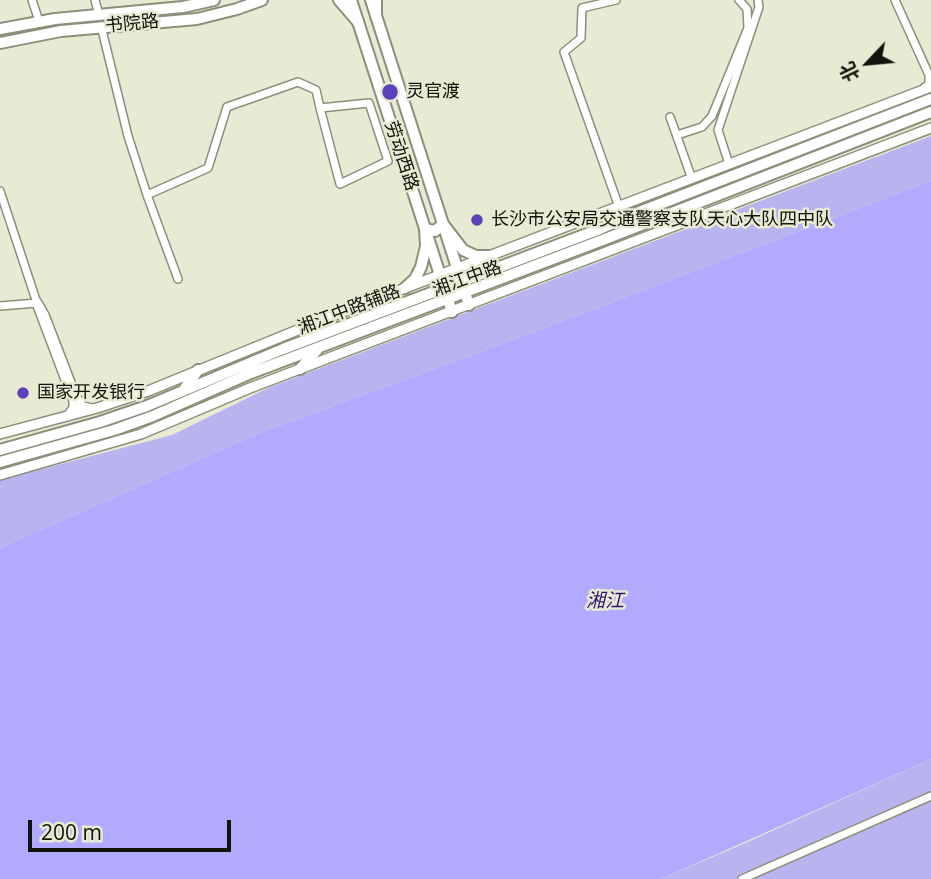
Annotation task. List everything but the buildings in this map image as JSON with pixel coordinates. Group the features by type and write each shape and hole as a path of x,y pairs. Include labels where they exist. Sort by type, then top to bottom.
{"main road":[{"name":"书院路","path":"0,43 169,4 214,0"},
{"name":"书院路","path":"0,29 38,21 197,19 262,0"},
{"path":"339,0 358,22"},
{"name":"劳动西路","path":"351,0 452,312"},
{"name":"劳动西路","path":"373,0 469,305"},
{"path":"358,22 360,15 366,11 376,16"},
{"name":"湘江中路","path":"0,461 128,425 463,286 931,99"},
{"name":"湘江中路","path":"463,286 931,112"},
{"path":"405,288 415,279 421,267 426,246 425,229 435,232 443,224 463,250 476,256 490,256"},
{"name":"湘江中路","path":"0,450 124,414 283,348 446,293"},
{"path":"300,369 319,347"},
{"path":"183,391 198,370"}],"street":[{"path":"32,0 38,21"},
{"path":"95,0 128,136 178,279"},
{"path":"615,0 582,8 581,38 564,52 619,207"},
{"path":"677,135 702,127 712,116 748,29 747,9 739,0"},
{"path":"729,164 718,130 759,7 758,0"},
{"path":"895,0 929,75 929,84 920,91"},
{"path":"147,195 208,168 227,107 298,82 316,90 320,108 340,184 388,160 369,103 320,108"},
{"name":"湘江中路辅路","path":"0,434 94,409 148,391 405,288 931,87"},
{"path":"670,117 692,179"},
{"path":"0,475 141,434 300,369 931,128"},
{"path":"0,191 37,303 74,401 72,412 66,417"},
{"path":"0,306 37,303"},
{"path":"37,303 76,398 83,407 94,409"},
{"path":"742,879 931,796"}],"shaded area":[{"path":"931,136 931,181 257,434 0,548 0,480 172,435 268,388"},
{"path":"931,759 931,879 661,879 743,844"}],"water":[{"name":"湘江","path":"931,181 931,759 661,879 0,879 0,548 257,434"}],"place":[{"name":"灵官渡","path":"390,92"},
{"name":"长沙市公安局交通警察支队天心大队四中队","path":"477,220"},
{"name":"国家开发银行","path":"23,393"}]}
